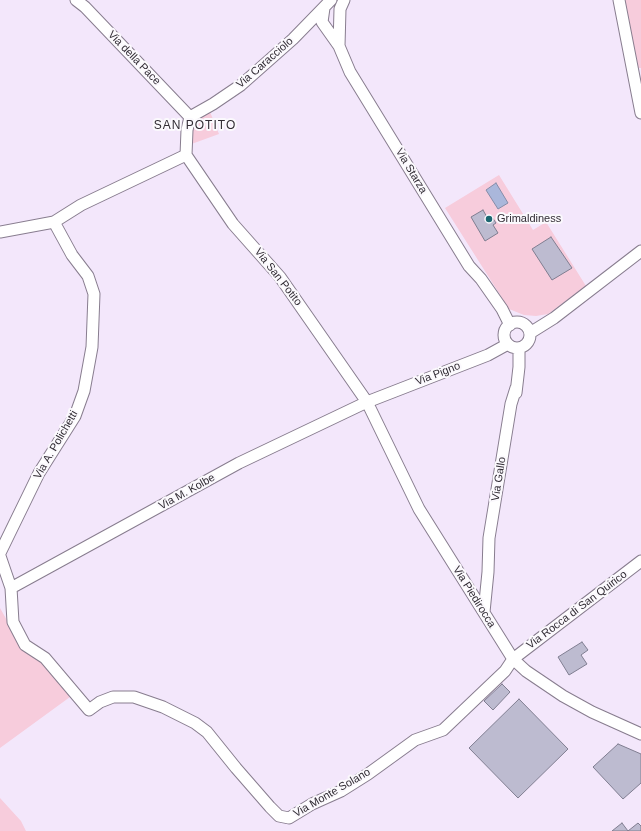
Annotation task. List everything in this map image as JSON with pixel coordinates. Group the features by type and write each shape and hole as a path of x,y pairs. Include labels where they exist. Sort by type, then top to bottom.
{"street":[{"name":"Via della Pace","path":"76,0 85,7 190,117"},
{"path":"338,46 340,9 344,0"},
{"path":"618,0 637,68 641,113"},
{"name":"Via Caracciolo","path":"190,117 213,104 241,85 293,39 327,4"},
{"name":"Via Starza","path":"327,4 322,22 345,58 356,71 476,264 481,279 502,309 510,325"},
{"path":"0,232 54,222 81,205 186,155 187,130 190,117"},
{"name":"Via San Potito","path":"186,155 233,224 280,277 367,402"},
{"name":"Via A. Polichetti","path":"54,222 72,255 88,276 94,294 92,347 84,391 75,416 39,473 0,555 11,588 13,622 25,645 45,658 89,710"},
{"path":"530,333 554,318 641,252"},
{"path":"520,323 526,326 530,333 529,341 524,346 514,346 505,336 505,332 510,325 520,323"},
{"name":"Via Pigno","path":"367,402 514,346"},
{"name":"Via Gallo","path":"484,612 488,572 496,533 516,404 516,388 519,367 514,346"},
{"name":"Via M. Kolbe","path":"11,588 239,463 367,402"},
{"name":"Via Piedirocca","path":"367,402 418,509 513,658 526,671 563,696 592,712 641,734"},
{"name":"Via Rocca di San Quirico","path":"513,658 641,562"},
{"name":"Via Monte Solano","path":"89,710 100,702 113,697 134,697 163,707 195,723 207,732 270,807 279,816 289,818 347,786 415,740 442,730 505,671 513,658"}],"shaded area":[{"path":"623,0 641,0 641,68 637,68"},
{"path":"208,107 219,134 186,146 190,117"},
{"path":"499,175 533,230 546,222 586,286 548,314 536,316 524,315 509,309 445,208"},
{"path":"0,608 22,647 44,660 70,697 0,748"},
{"path":"0,798 21,821 26,831 0,831"}],"water":[{"path":"496,183 508,203 498,209 486,190"}],"building":[{"path":"483,210 488,219 492,217 496,223 493,225 498,233 485,241 471,217"},
{"path":"551,237 572,268 552,280 532,249"},
{"path":"582,642 588,650 581,655 587,664 569,675 558,657"},
{"path":"502,684 510,692 493,710 484,701"},
{"path":"519,699 568,749 518,798 469,748"},
{"path":"618,744 641,754 641,783 623,799 593,767"},
{"path":"622,823 628,831 612,831"},
{"path":"638,823 641,826 641,831 628,831"}],"place":[{"name":"Grimaldiness","path":"489,219"}],"district":[{"name":"SAN POTITO","path":"195,126"}]}
